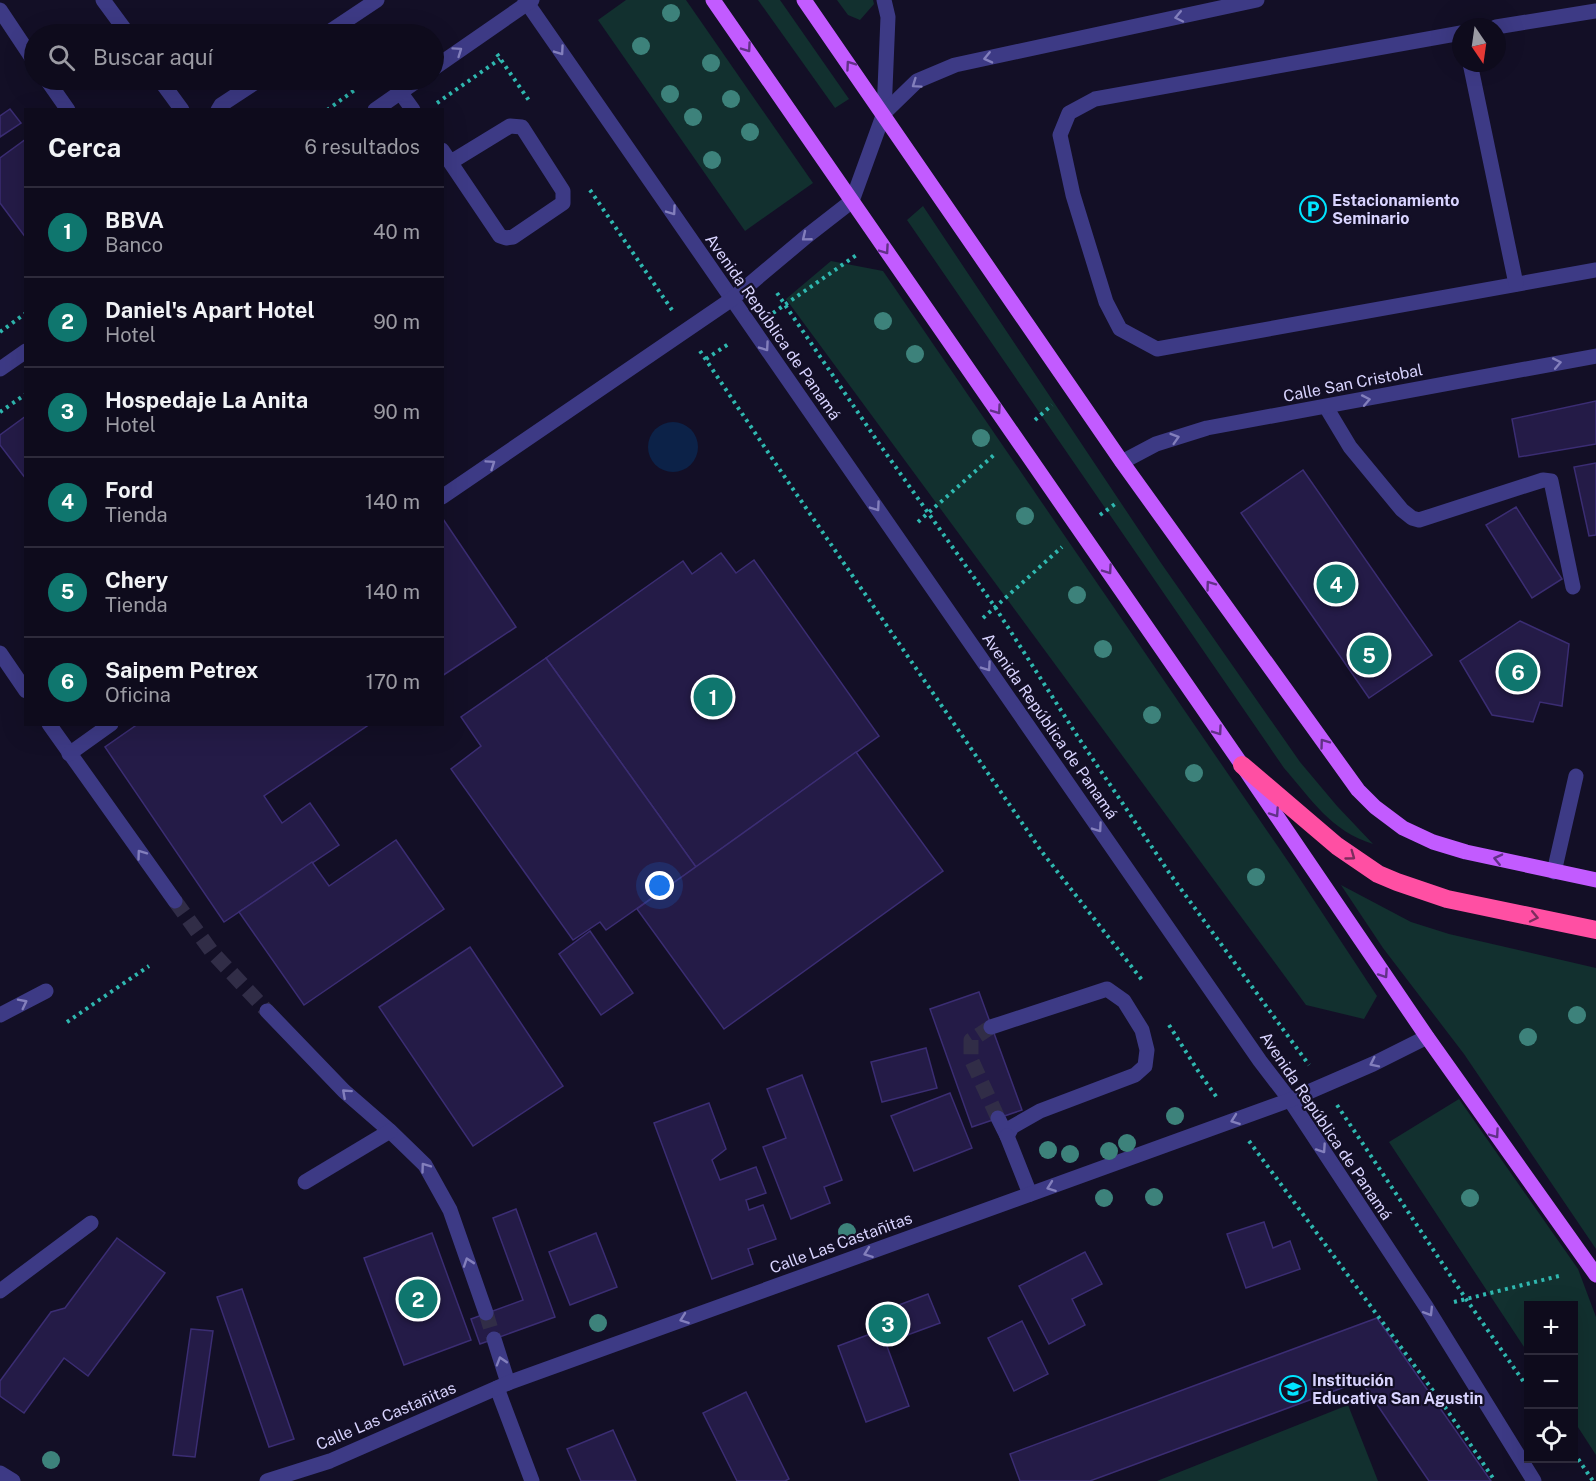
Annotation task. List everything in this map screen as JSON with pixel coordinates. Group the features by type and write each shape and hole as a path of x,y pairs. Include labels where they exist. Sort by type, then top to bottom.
{"highway":[{"path":"1242,765 1337,846 1378,874 1447,899 1596,930"}],"main road":[{"path":"713,0 1427,1036 1594,1271"},
{"path":"804,0 884,113 1122,462 1358,790 1375,807 1403,828 1433,843 1596,880"}],"street":[{"path":"103,0 121,24"},
{"path":"341,24 377,0"},
{"path":"444,496 732,298 852,201 884,113 888,17 884,0"},
{"path":"884,113 917,81 956,65 1257,0"},
{"path":"444,61 528,1"},
{"name":"Avenida República de Panamá","path":"528,1 1247,1042 1290,1100 1427,1308 1534,1481"},
{"path":"0,10 24,46"},
{"path":"1506,25 1596,11"},
{"path":"1452,35 1095,99 1069,113 1060,135 1073,195 1106,302 1120,328 1157,349 1596,270"},
{"path":"1472,72 1516,284"},
{"path":"54,90 67,108"},
{"path":"167,90 181,108"},
{"path":"219,108 244,90"},
{"path":"378,108 403,90"},
{"path":"400,92 412,108"},
{"path":"510,126 522,127 563,190 563,203 513,237 500,236 447,156 510,126"},
{"path":"0,369 24,352"},
{"name":"Calle San Cristobal","path":"1122,462 1156,444 1207,428 1596,356"},
{"path":"1326,407 1350,447 1402,510 1412,518 1419,520 1543,480 1551,481 1573,587"},
{"path":"0,653 24,688"},
{"path":"50,726 175,902"},
{"path":"69,754 108,726"},
{"path":"1554,872 1576,776"},
{"path":"991,1027 1107,989 1124,1001 1142,1030 1147,1050 1145,1066 1136,1075 1040,1111 1012,1127 1007,1136"},
{"path":"0,1015 46,992"},
{"path":"267,1011 344,1092 390,1131 425,1165 450,1210 486,1313"},
{"name":"Calle Las Castañitas","path":"267,1481 330,1461 503,1385 1290,1100 1373,1064 1427,1036"},
{"path":"998,1118 1030,1194"},
{"path":"305,1182 390,1131"},
{"path":"0,1291 91,1223"},
{"path":"494,1339 503,1385 532,1481"},
{"path":"0,1473 13,1481"}],"path":[{"path":"431,108 500,59"},
{"path":"330,108 355,90"},
{"path":"706,359 753,329 785,304 879,240"},
{"path":"764,272 928,514 995,607 1078,737 1170,874 1324,1085 1524,1382"},
{"path":"0,332 24,315"},
{"path":"686,330 1042,852 1146,987"},
{"path":"899,539 1015,436 1072,390"},
{"path":"0,412 24,395"},
{"path":"965,635 1080,530 1139,486"},
{"path":"68,1022 149,966"},
{"path":"1164,1016 1200,1074 1445,1407 1495,1481"},
{"path":"1427,1308 1594,1271"},
{"path":"1578,1459 1593,1481"}],"green space":[{"path":"626,0 686,0 813,183 745,231 598,20"},
{"path":"758,0 780,0 849,99 835,108"},
{"path":"837,0 873,0 874,4 860,20 848,15"},
{"path":"923,206 1161,563 1300,762 1373,844 1345,831 1334,823 1313,803 1284,768 907,220"},
{"path":"831,261 883,271 1294,870 1377,996 1364,1019 1306,1005 786,299"},
{"path":"1341,885 1411,922 1449,934 1596,968 1596,1249 1464,1054 1383,948"},
{"path":"1459,1099 1578,1269 1596,1317 1596,1455 1578,1427 1578,1301 1524,1301 1524,1347 1389,1142"},
{"path":"1348,1405 1378,1481 1157,1481"}],"water":[{"path":"673,422 682,424 693,433 698,447 696,456 687,467 673,472 664,470 653,461 648,447 650,438 659,427"}],"building":[{"path":"10,109 21,123 0,137 0,116"},
{"path":"24,140 24,235 0,203 0,158"},
{"path":"1596,401 1596,444 1519,457 1512,419"},
{"path":"24,417 24,476 0,445 0,435"},
{"path":"1596,463 1596,535 1589,536 1574,467"},
{"path":"1303,470 1432,655 1369,698 1241,513"},
{"path":"1516,507 1562,579 1532,598 1486,525"},
{"path":"444,520 516,627 444,675"},
{"path":"721,553 736,573 754,560 879,736 696,867 546,658 683,561 692,574"},
{"path":"1520,621 1569,644 1562,706 1540,702 1533,722 1492,715 1460,661"},
{"path":"546,658 696,867 606,930 600,922 573,940 451,769 481,746 461,717"},
{"path":"135,726 367,726 264,796 282,823 310,803 339,845 224,922 105,747"},
{"path":"856,752 943,871 724,1029 637,909"},
{"path":"396,840 444,909 304,1005 239,912 312,862 329,886"},
{"path":"590,931 633,993 601,1015 559,954"},
{"path":"470,947 563,1086 473,1146 379,1007"},
{"path":"979,992 1022,1110 972,1127 930,1009"},
{"path":"926,1048 937,1088 882,1102 871,1062"},
{"path":"802,1075 842,1180 824,1187 830,1203 791,1219 763,1147 786,1138 767,1089"},
{"path":"950,1093 972,1148 914,1171 891,1116"},
{"path":"709,1103 726,1149 712,1160 720,1180 756,1167 766,1193 746,1200 749,1210 763,1205 776,1239 748,1249 753,1264 712,1279 654,1123"},
{"path":"516,1209 555,1317 480,1344 471,1319 523,1300 493,1218"},
{"path":"1264,1222 1273,1248 1290,1241 1300,1269 1246,1288 1227,1234"},
{"path":"432,1233 471,1340 404,1365 364,1258"},
{"path":"596,1233 617,1287 570,1305 549,1252"},
{"path":"117,1238 165,1273 88,1376 64,1358 24,1413 0,1396 0,1381 51,1312 65,1308"},
{"path":"1085,1252 1102,1284 1072,1299 1085,1325 1049,1344 1019,1286"},
{"path":"242,1289 294,1439 269,1447 217,1297"},
{"path":"928,1294 940,1323 902,1337 891,1308"},
{"path":"1377,1318 1491,1481 1429,1481 1361,1381 1090,1481 1020,1481 1010,1454"},
{"path":"1022,1321 1048,1374 1014,1391 988,1338"},
{"path":"191,1329 213,1331 195,1457 173,1455"},
{"path":"881,1330 909,1406 866,1422 838,1346"},
{"path":"746,1392 789,1479 785,1481 737,1481 703,1413"},
{"path":"613,1430 636,1481 581,1481 567,1449"}],"tunnel":[{"path":"175,901 212,952 267,1011"},
{"path":"991,1027 971,1040 971,1059 998,1118"},
{"path":"486,1313 494,1339"}],"place":[{"name":"Estacionamiento Seminario","path":"1313,209"},
{"name":"Ford","path":"1336,584"},
{"name":"Chery","path":"1369,655"},
{"name":"Saipem Petrex","path":"1518,672"},
{"name":"BBVA","path":"713,697"},
{"name":"Daniel's Apart Hotel","path":"418,1299"},
{"name":"Hospedaje La Anita","path":"888,1324"},
{"name":"Institución Educativa San Agustin","path":"1293,1389"}]}
